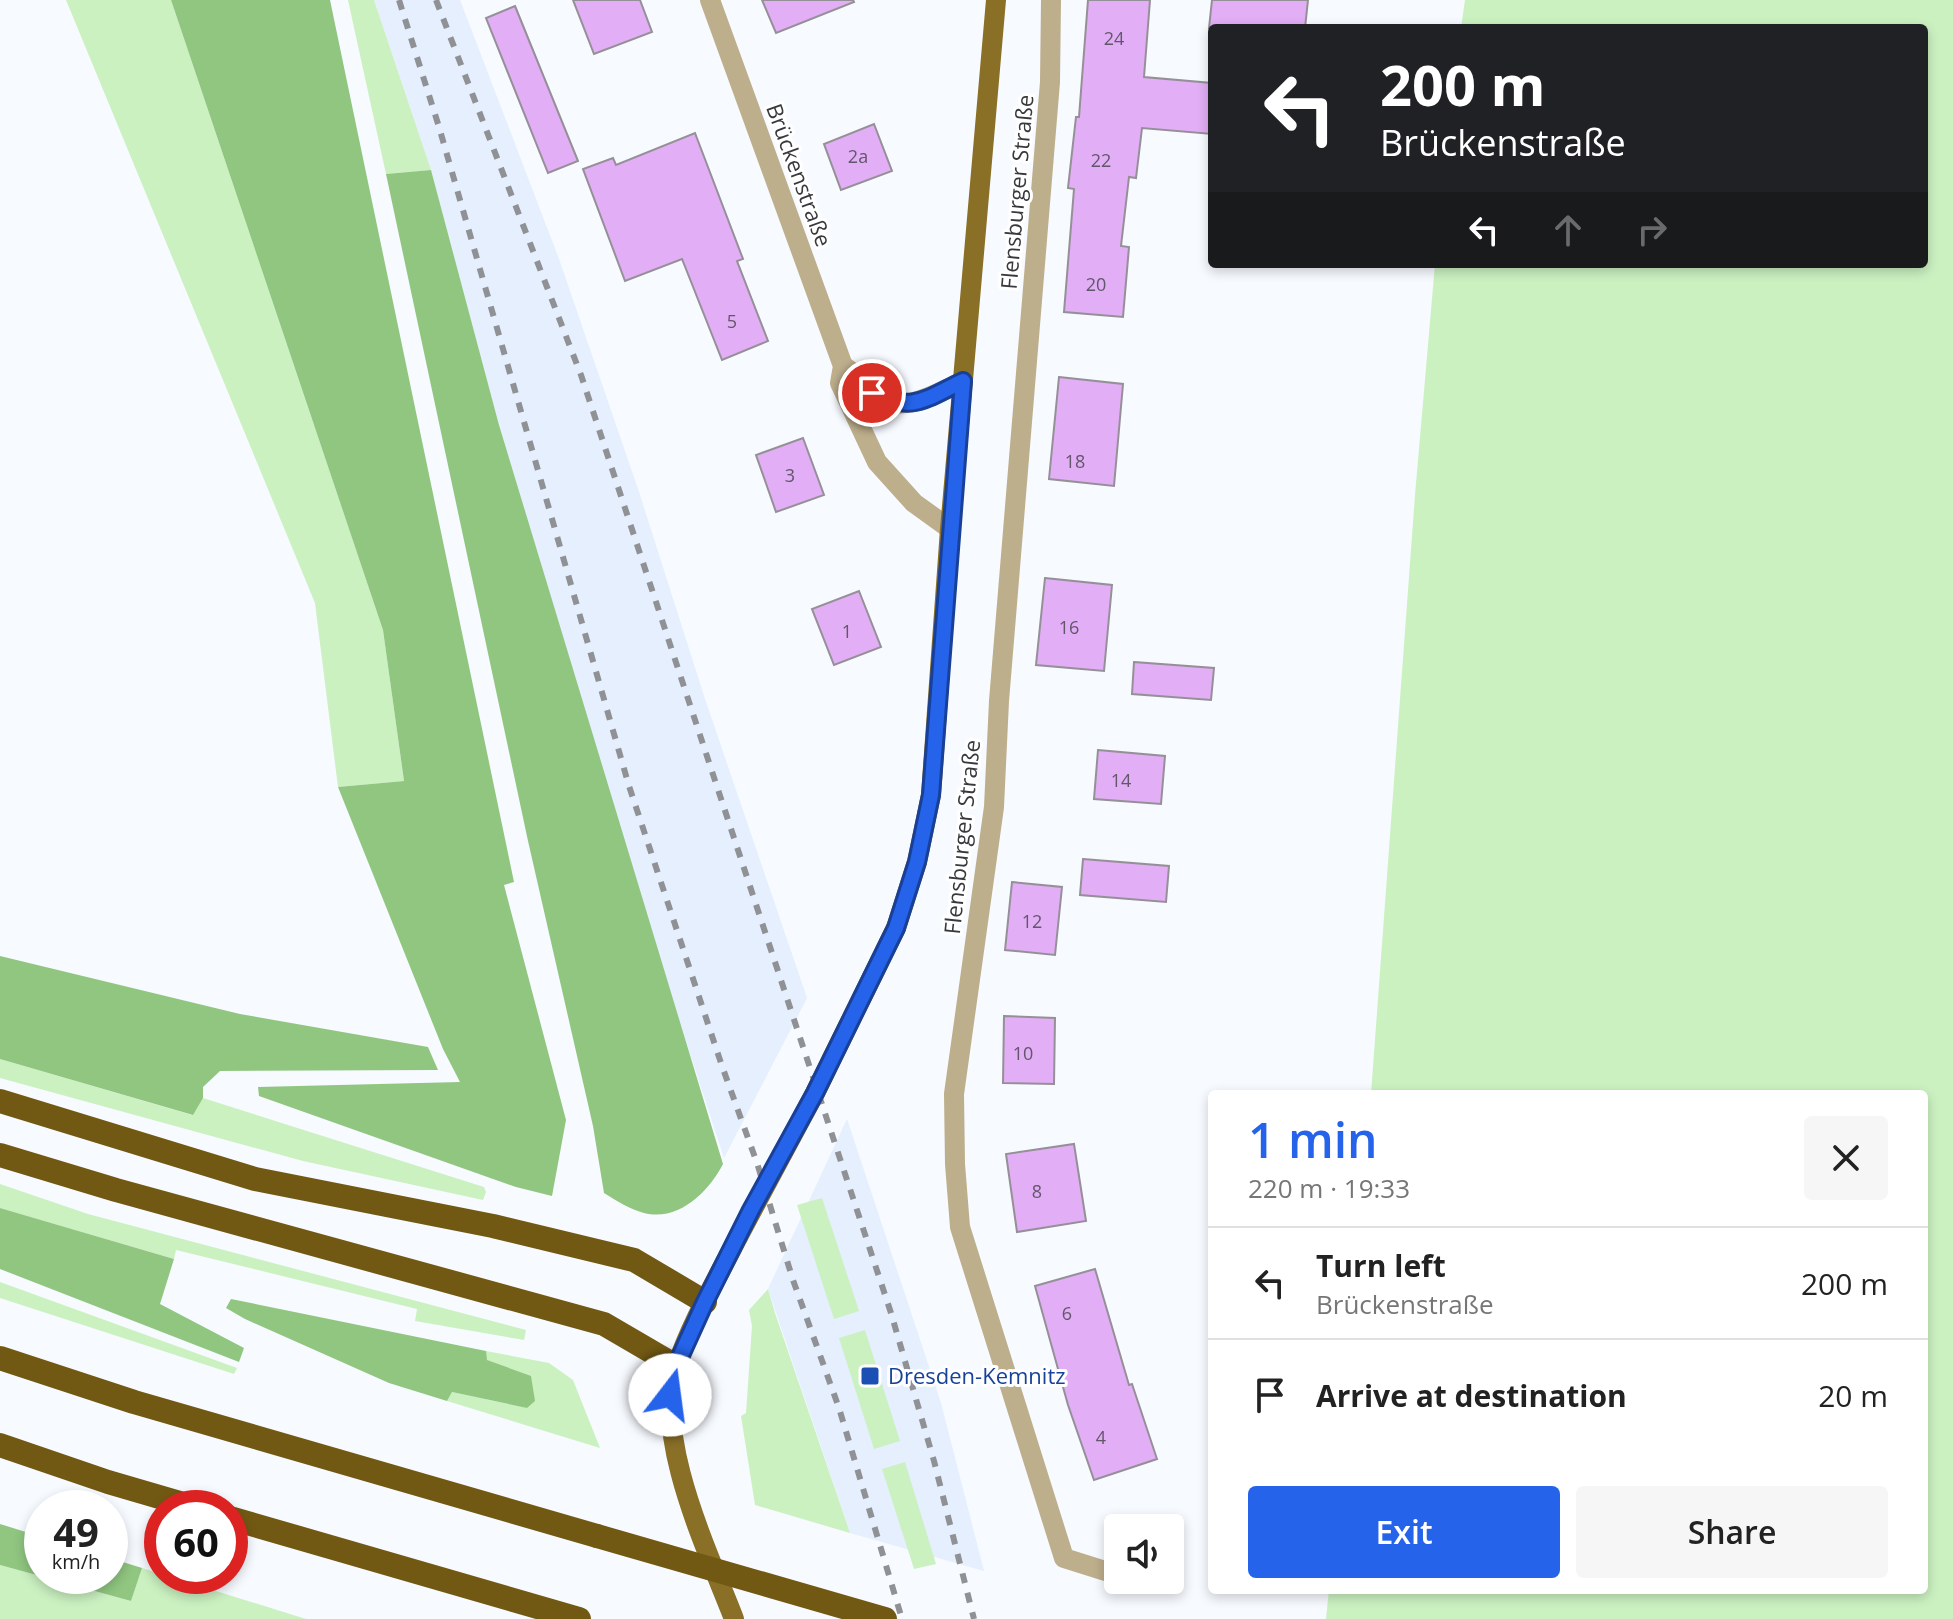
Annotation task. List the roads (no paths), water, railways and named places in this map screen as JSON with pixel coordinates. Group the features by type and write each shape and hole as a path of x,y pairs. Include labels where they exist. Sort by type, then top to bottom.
{"highway":[{"path":"0,1101 255,1179 493,1226 634,1260 705,1302"},
{"path":"0,1155 116,1190 604,1324 676,1366"},
{"path":"0,1358 134,1402 885,1619"},
{"path":"0,1445 144,1493"},
{"path":"248,1523 579,1619"}],"main road":[{"path":"734,1619 694,1515 677,1460 670,1395 676,1366 705,1302 815,1093 896,928 917,862 931,795 950,529 996,0"}],"street":[{"name":"Brückenstraße","path":"710,0 843,366 840,383 877,462 914,503 950,529"},
{"name":"Flensburger Straße","path":"1051,0 1050,82 1002,669 994,807 954,1094 955,1164 960,1227 1064,1558 1104,1571"},
{"name":"Brückenstraße","path":"843,366 857,374 872,393 894,404 919,402 963,381"}],"railway":[{"path":"399,0 439,127 629,786 757,1163 793,1280 839,1408 902,1619"},
{"path":"436,0 581,375 891,1313 934,1461 974,1619"}],"place":[{"name":"Dresden-Kemnitz","path":"870,1376"}]}
